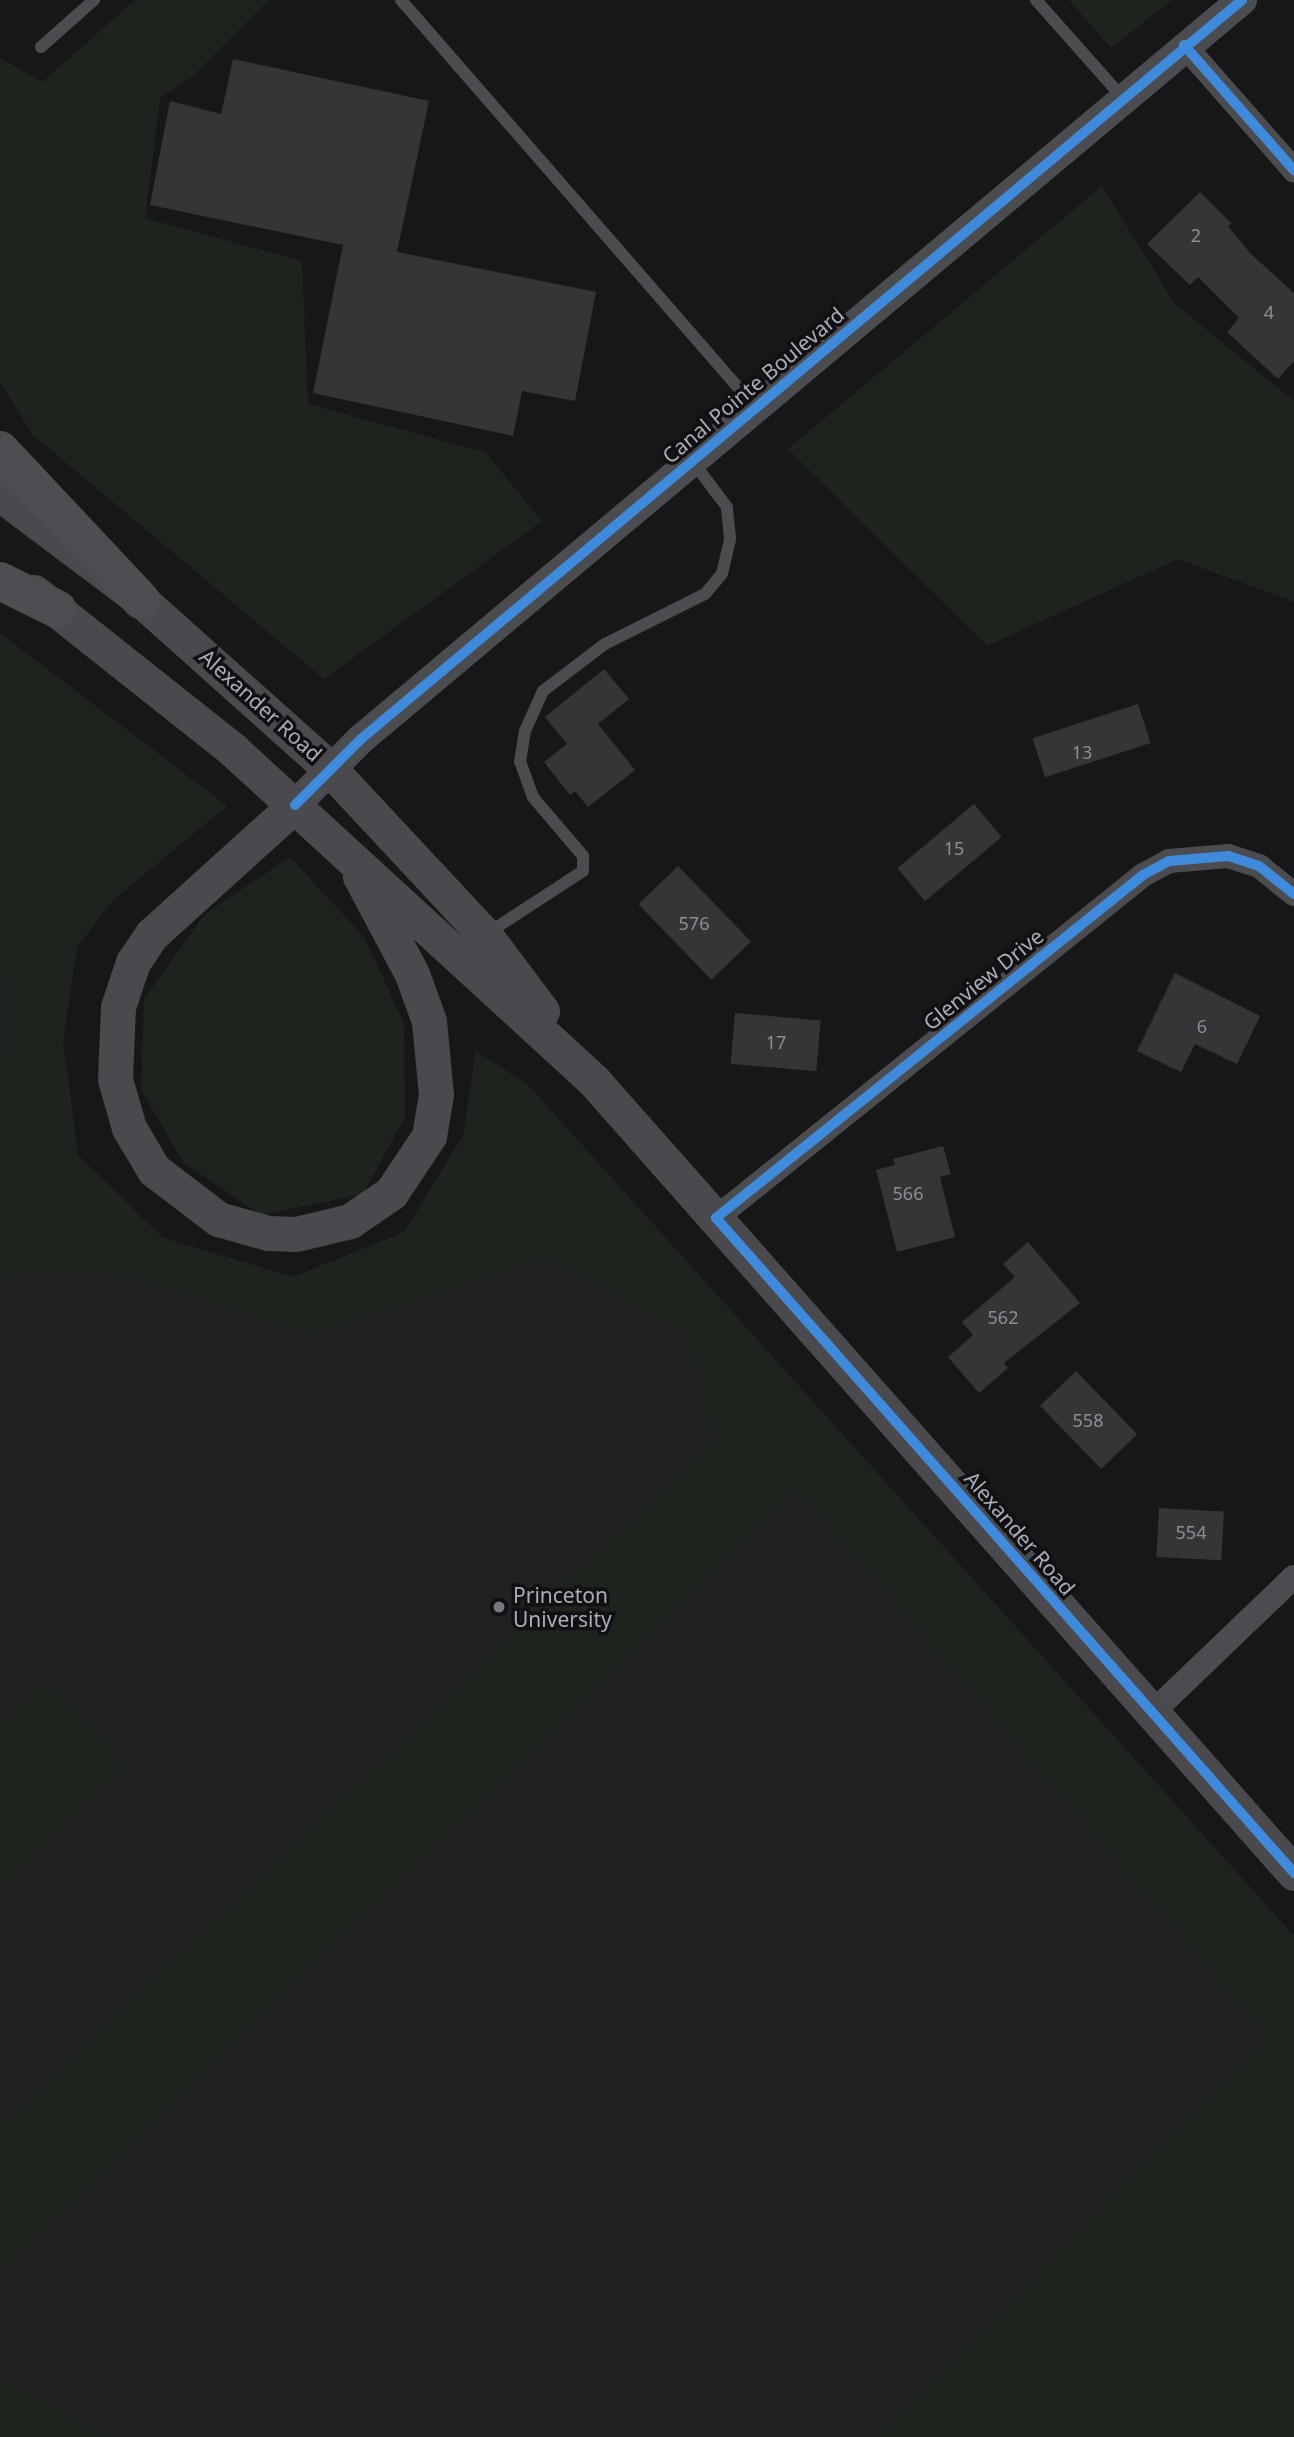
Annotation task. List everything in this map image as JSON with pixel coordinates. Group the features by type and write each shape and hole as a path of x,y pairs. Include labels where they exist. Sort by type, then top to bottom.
{"highway":[{"path":"0,450 141,600"},
{"path":"0,581 57,609"}],"main road":[{"name":"Alexander Road","path":"0,494 141,600 330,768 485,935 594,1081 1294,1873"},
{"name":"Alexander Road","path":"0,567 57,609 295,805 594,1081"},
{"path":"295,805 152,934 123,985 113,1031 121,1107 140,1150 175,1190 218,1219 244,1228 296,1234 350,1221 391,1193 429,1136 436,1096 429,1021 412,974 346,851"}],"street":[{"name":"Canal Pointe Boulevard","path":"295,805 330,768 1122,97 1242,0"},
{"path":"1184,45 1294,170"},
{"name":"Glenview Drive","path":"716,1218 1143,875 1169,861 1228,856 1259,866 1294,894"},
{"path":"1153,1712 1294,1577"}],"lane":[{"path":"41,47 94,0"},
{"path":"401,0 756,408"},
{"path":"1036,0 1122,97"},
{"path":"485,935 583,871 583,856 533,797 520,762 525,731 543,691 605,644 705,594 722,574 730,538 727,507 693,462"}],"shaded area":[{"path":"135,0 269,0 191,78 160,98 145,218 302,261 308,404 485,452 542,521 324,679 33,435 0,382 0,58 42,82"},
{"path":"1069,0 1172,0 1111,48"},
{"path":"1102,186 1175,304 1294,401 1294,602 1178,559 987,646 788,449"},
{"name":"Princeton University","path":"0,633 227,806 113,900 77,947 63,1041 78,1155 163,1238 293,1277 404,1232 463,1136 476,1051 528,1085 1294,1936 1294,2437 0,2437"},
{"path":"0,633 227,806 113,900 77,947 63,1041 78,1155 163,1238 293,1277 404,1232 463,1136 476,1051 528,1085 1294,1936 1294,2437 872,2437 1266,2038 798,1492 0,2277 0,2124 712,1441 686,1334 547,1259 311,1336 130,1277 20,1271 0,1290 0,1067 7,985 0,977"},
{"path":"290,857 364,937 404,1023 405,1117 363,1194 261,1215 184,1163 141,1090 144,999 205,914"},
{"path":"46,1677 128,1765 0,1894 0,1722"},
{"path":"0,2375 110,2437 0,2437"}],"building":[{"path":"233,59 429,101 397,252 596,292 575,401 522,391 513,436 313,393 343,245 150,205 170,101 221,114"},
{"path":"1200,192 1232,224 1228,226 1250,253 1294,293 1294,361 1278,379 1227,332 1239,318 1198,277 1190,285 1147,244"},
{"path":"604,669 629,699 598,724 635,770 588,807 575,791 570,795 544,762 567,744 545,717"},
{"path":"1138,704 1151,743 1045,777 1032,738"},
{"path":"974,804 1002,837 925,901 897,868"},
{"path":"678,866 751,942 711,980 638,904"},
{"path":"1175,973 1260,1016 1237,1064 1195,1044 1181,1072 1137,1051"},
{"path":"735,1013 821,1020 816,1071 731,1064"},
{"path":"943,1146 951,1174 940,1177 955,1237 897,1252 876,1170 895,1165 893,1159"},
{"path":"1028,1242 1080,1303 1004,1363 1008,1368 979,1393 948,1357 973,1335 962,1322 1015,1277 1003,1264"},
{"path":"1076,1371 1137,1434 1101,1469 1040,1406"},
{"path":"1159,1508 1224,1511 1221,1560 1156,1557"}],"cycle path":[{"path":"295,805 361,739 1242,0"},
{"path":"1184,45 1294,170"},
{"path":"1294,894 1259,866 1228,856 1169,861 1143,875 716,1218 1294,1873"}],"place":[{"name":"Princeton University","path":"499,1607"}]}
